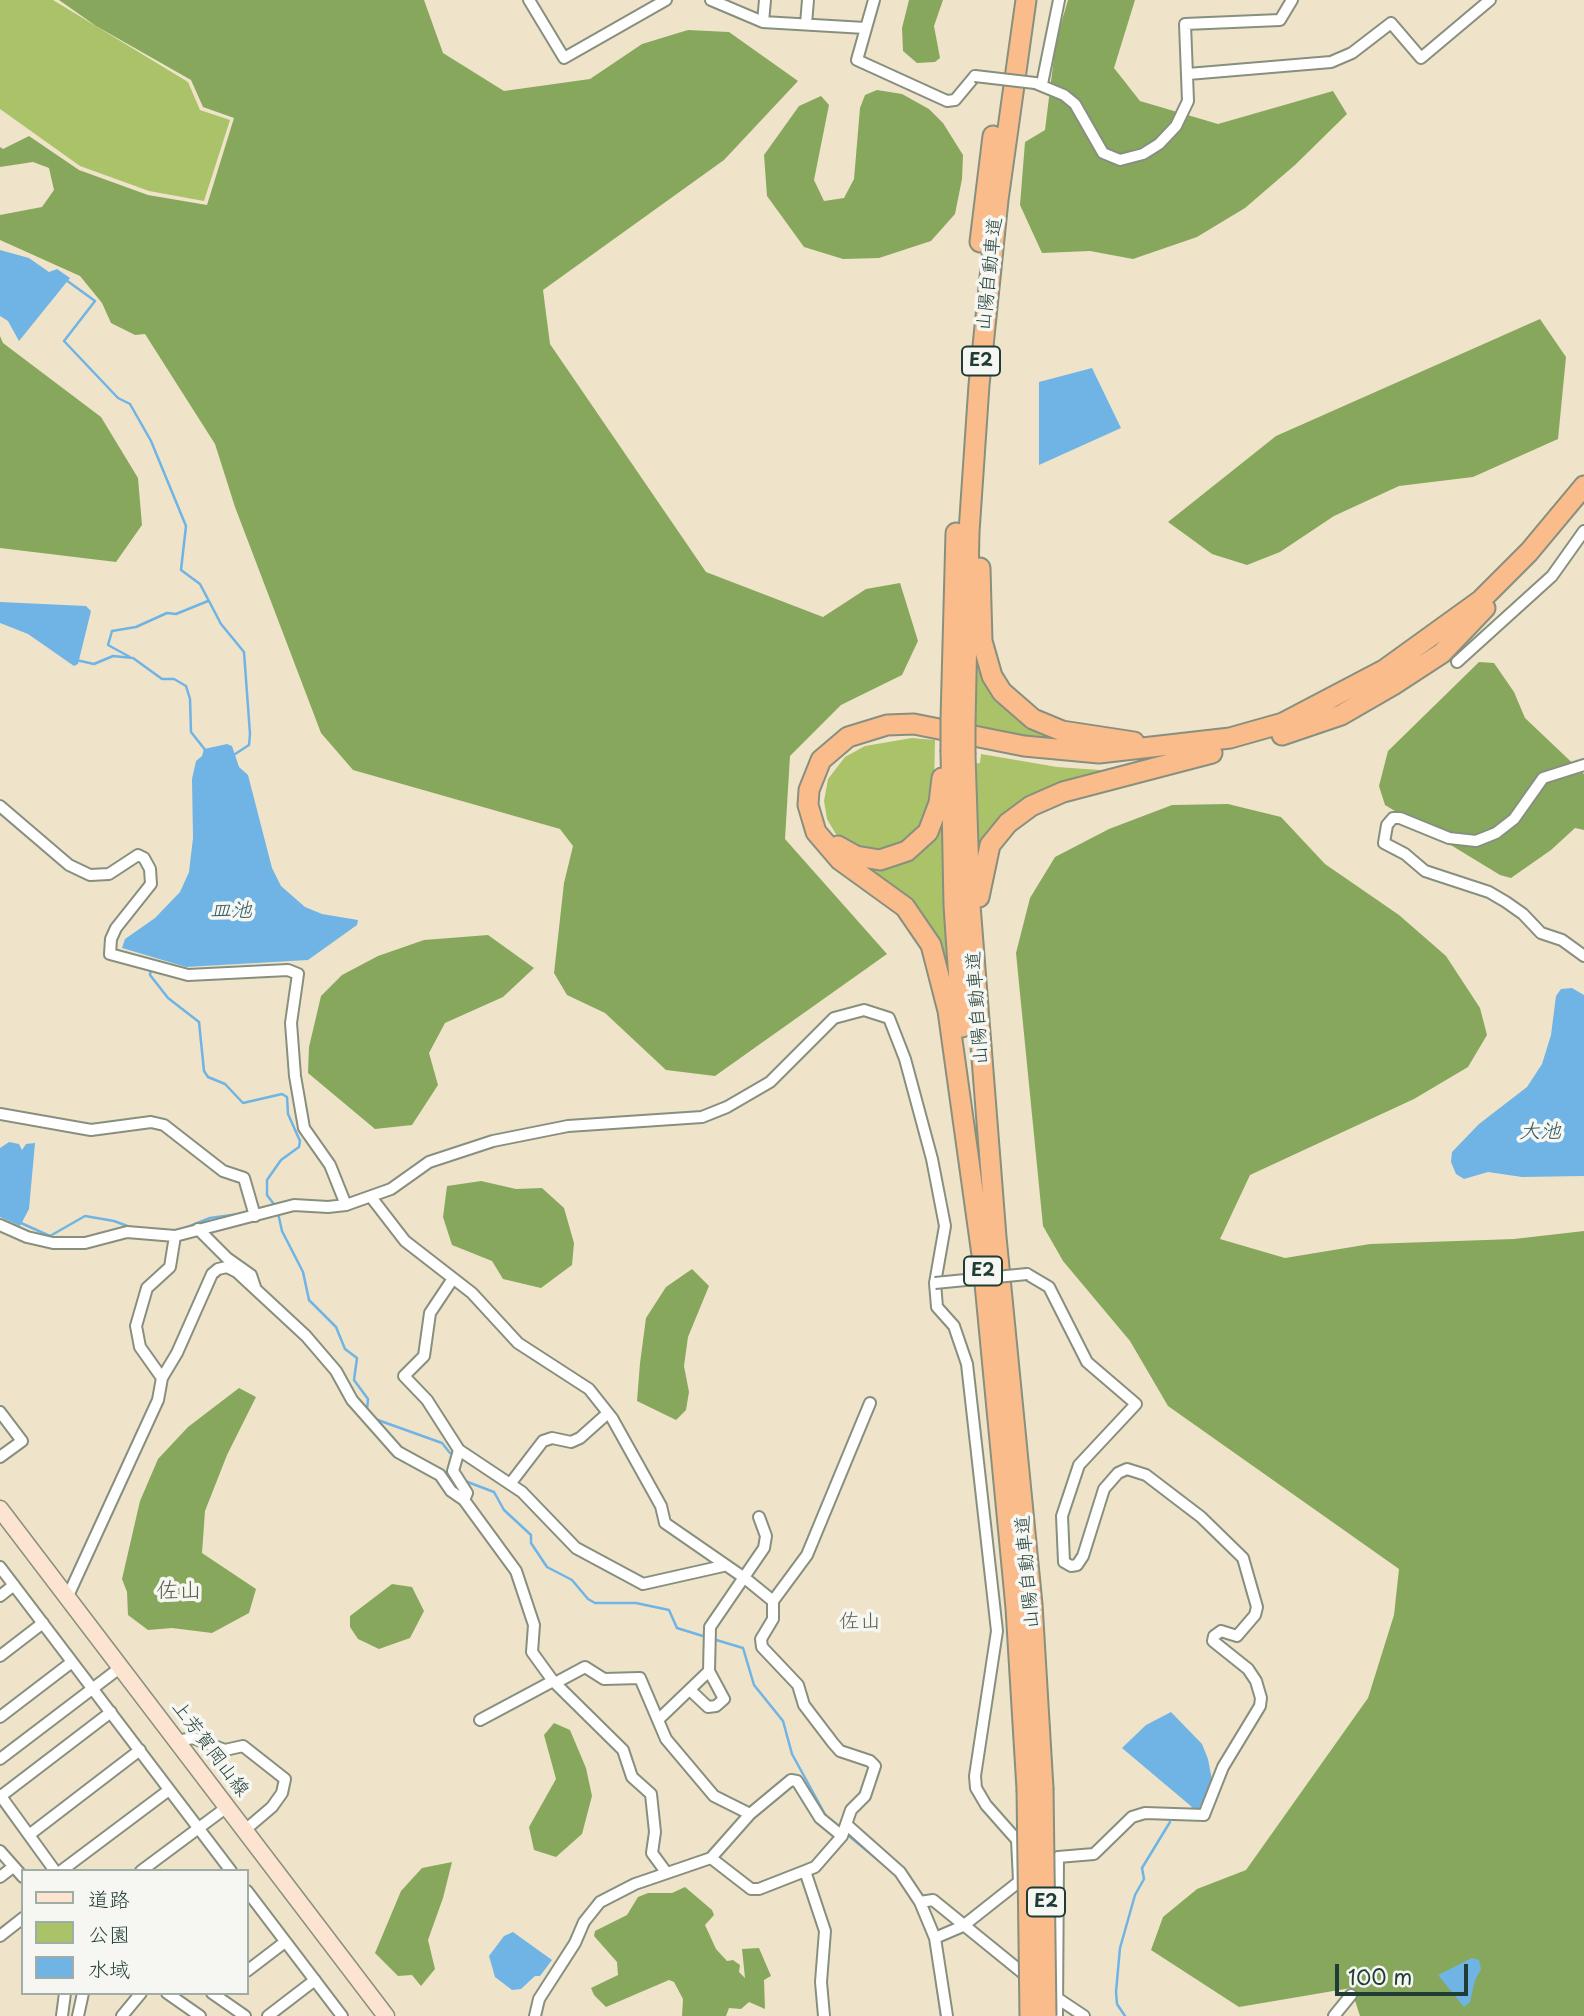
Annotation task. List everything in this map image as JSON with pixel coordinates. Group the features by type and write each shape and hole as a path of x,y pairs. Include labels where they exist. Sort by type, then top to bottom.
{"highway":[{"name":"山陽自動車道","path":"958,721 952,608 961,444 985,197 1012,0"},
{"name":"山陽自動車道","path":"1026,0 998,200 979,385 958,721 953,752 958,972 982,1255 1035,1788 1052,2008"},
{"path":"979,385 982,641 992,676 1017,708 1033,719 1062,731 1189,751"},
{"path":"1484,603 1584,486"},
{"path":"974,946 982,872 990,845 1008,823 1031,806 1063,792 1230,738 1287,728 1384,670 1484,603 1535,558 1584,500"},
{"path":"982,1255 948,1011 931,945 905,907 825,846 810,819 808,805 814,775 831,748 848,737 887,725 914,724 1024,746 1099,753 1189,751"},
{"path":"953,752 928,832 907,851 880,860 856,856 846,852 827,833 817,807 821,779 835,757 873,736 890,733 934,735 1057,759 1189,751"},
{"name":"山陽自動車道","path":"953,752 974,946 996,1237 1032,1604 1035,1788 1030,2016"}],"main road":[{"name":"上芳賀岡山線","path":"0,1508 386,2016"}],"street":[{"path":"529,0 564,58 666,0"},
{"path":"763,22 765,0"},
{"path":"806,24 808,0"},
{"path":"874,0 857,60 939,98 955,100 975,76 1038,83 1075,104 1103,153 1120,160 1143,154 1159,144 1176,127 1188,102 1185,24 1280,20 1292,0"},
{"path":"1038,83 1059,0"},
{"path":"1188,74 1331,62 1352,53 1391,23 1421,58 1490,0"},
{"path":"719,1 763,22 865,28"},
{"path":"1457,662 1552,576 1584,531"},
{"path":"1584,765 1543,778 1514,820 1476,841 1449,838 1393,818 1387,825 1384,843 1405,854 1425,871 1497,897 1523,914 1541,933 1562,940 1584,956"},
{"path":"0,806 69,865 90,875 109,874 138,855 144,858 150,869 151,884 116,928 111,939 110,954 188,975 288,970 298,974 291,1023 295,1076 304,1128 330,1165 346,1205"},
{"path":"0,1225 27,1237 54,1243 85,1243 127,1232 175,1236 254,1213 294,1205 328,1208 346,1205 391,1189 429,1162 493,1141 568,1126 702,1117 727,1107 771,1082 834,1018 864,1010 889,1018 905,1059 932,1159 945,1226 935,1283 937,1307 954,1326 967,1364 997,1631 975,1776 976,1788 986,1805 1017,1840 1019,1881"},
{"path":"0,1114 91,1130 151,1122 164,1125 222,1171 244,1178 254,1213"},
{"path":"371,1196 405,1241 472,1293 518,1343 589,1389 608,1413 661,1506 665,1523 773,1601"},
{"path":"198,1229 227,1258 251,1275 256,1290"},
{"path":"162,1378 141,1347 136,1326 147,1288 170,1267 175,1236"},
{"path":"67,1598 159,1400 162,1378 177,1353 212,1274 227,1267 256,1290 337,1371 352,1399 398,1452 440,1475 451,1491 464,1500 516,1571 534,1625 532,1652 555,1681 622,1750 632,1777 650,1794 655,1832 652,1853 666,1872"},
{"path":"935,1283 1027,1274 1049,1287 1087,1362 1136,1404 1079,1465 1062,1516 1064,1562 1071,1566 1077,1565 1083,1556 1104,1489 1118,1473 1127,1469 1137,1472 1201,1517 1243,1558 1257,1607 1250,1622 1237,1636 1221,1631 1214,1636 1213,1641 1248,1669 1256,1681 1261,1698 1260,1706 1223,1767 1204,1815 1145,1813 1132,1817 1094,1854 1058,1857 1019,1881 963,1926 935,1938"},
{"path":"452,1280 430,1313 424,1356 404,1376 427,1400 458,1450 510,1484 576,1548 643,1584 723,1566"},
{"path":"710,1858 751,1889 759,1889 815,1867 844,1830 851,1810 865,1796 875,1766 870,1761 840,1751 804,1704 798,1685 762,1647 761,1639 773,1619 773,1601 807,1555 870,1403"},
{"path":"0,1412 22,1441 0,1457"},
{"path":"510,1484 543,1440 552,1438 571,1442 580,1438 608,1413"},
{"path":"458,1450 453,1471 467,1493 464,1500"},
{"path":"690,1690 708,1707 716,1706 724,1699 709,1671 710,1627 724,1603 746,1579 764,1548 766,1536 759,1517"},
{"path":"0,1567 227,1869"},
{"path":"0,1596 14,1585"},
{"path":"0,1657 43,1623"},
{"path":"0,1717 72,1662"},
{"path":"0,1759 121,1667"},
{"path":"480,1720 584,1667 604,1679 619,1676 630,1680 640,1678 666,1739 714,1796 750,1814"},
{"path":"659,1719 709,1671"},
{"path":"54,1869 1,1795 111,1712"},
{"path":"177,1741 193,1738 225,1750 243,1746 285,1779 282,1793 272,1807 245,1830"},
{"path":"29,1835 140,1750"},
{"path":"535,2016 539,1999 575,1943 584,1922 600,1902 666,1872 710,1858 750,1814 791,1780 797,1781 820,1818 844,1830 900,1872 920,1902 935,1938 947,2016"},
{"path":"64,1869 169,1790"},
{"path":"144,1869 227,1807"},
{"path":"0,1851 21,1875"},
{"path":"1052,2008 1058,1857"},
{"path":"0,1877 13,1867"},
{"path":"805,1871 825,1931 821,1982 824,2016"},
{"path":"248,1892 342,2016"},
{"path":"920,1902 933,1900 1052,2008 1057,2016"},
{"path":"248,1911 257,1904"},
{"path":"0,1936 21,1920"},
{"path":"248,1970 285,1942"},
{"path":"268,2016 315,1980"},
{"path":"62,2016 65,1995"},
{"path":"78,2016 83,1995"},
{"path":"122,2016 139,1995"},
{"path":"169,1995 191,2014"},
{"path":"216,1995 245,2016"},
{"path":"1334,2016 1351,1995"},
{"path":"1052,2008 1084,2016"}],"green space":[{"path":"0,0 53,0 188,82 200,110 230,120 204,201 149,191 80,166 0,109"},
{"path":"59,0 424,0 443,53 504,91 590,79 642,44 688,30 729,32 798,81 724,160 543,290 550,344 706,572 823,617 866,589 900,583 918,641 902,675 841,705 790,756 785,839 887,954 715,1076 666,1070 605,1013 567,995 554,973 564,883 573,846 560,829 353,770 321,733 235,507 215,444 145,334 135,335 111,323 102,303 80,276 0,240 0,215 42,207 54,190 49,168 33,162 0,167 0,147 3,149 29,136 79,170 148,195 207,205 234,118 203,107 191,80 96,26"},
{"path":"909,0 943,0 934,26 940,58 935,62 917,63 903,51 902,28"},
{"path":"1068,0 1135,0 1114,68 1140,101 1218,124 1333,91 1347,114 1295,165 1245,208 1197,237 1133,259 1090,251 1042,253 1020,205 1025,142 1045,130 1056,41"},
{"path":"877,90 902,94 929,109 943,123 963,155 962,179 955,214 931,241 879,258 843,259 804,247 767,196 764,155 799,106 821,96 829,105 814,180 824,201 844,198 854,179 860,108 865,95"},
{"path":"1540,319 1566,357 1558,439 1473,477 1399,486 1334,516 1280,552 1247,565 1212,554 1168,522 1276,436"},
{"path":"0,336 3,343 101,417 138,478 142,525 116,562 0,548"},
{"path":"973,649 1064,745 980,728 974,724"},
{"path":"1479,662 1494,663 1514,692 1525,718 1584,774 1584,830 1575,828 1551,850 1511,878 1500,875 1385,805 1379,786 1388,751"},
{"path":"912,738 935,740 934,783 929,807 917,833 896,849 874,854 851,847 837,836 827,819 824,801 828,779 845,757 865,746"},
{"path":"981,754 1057,767 1114,771 1048,793 977,868 972,764 980,763"},
{"path":"1228,804 1281,817 1325,864 1399,915 1446,956 1480,1008 1487,1035 1468,1067 1414,1099 1250,1175 1220,1239 1285,1258 1370,1244 1514,1239 1584,1231 1584,2016 1360,2016 1351,1988 1239,2007 1151,1950 1163,1917 1197,1889 1246,1870 1368,1698 1394,1615 1399,1569 1168,1406 1130,1341 1063,1261 1043,1226 1016,953 1030,898 1055,857 1109,829 1172,805"},
{"path":"944,816 949,966 944,966 857,861 875,865"},
{"path":"488,935 534,968 503,997 445,1023 429,1053 438,1085 412,1125 375,1129 308,1073 309,1047 321,996 342,975 378,956 424,940"},
{"path":"481,1181 516,1189 542,1188 564,1208 574,1243 572,1265 541,1288 503,1279 492,1261 452,1245 443,1217 447,1186"},
{"path":"692,1269 709,1286 688,1337 684,1366 689,1392 686,1410 676,1420 637,1401 640,1363 646,1318 666,1287"},
{"path":"239,1388 256,1397 227,1455 205,1511 202,1553 256,1589 249,1613 212,1633 172,1628 148,1630 128,1615 127,1592 122,1579 140,1501 158,1459 188,1427"},
{"path":"392,1584 412,1587 424,1611 410,1638 379,1649 358,1639 350,1627 350,1616"},
{"path":"554,1723 570,1730 586,1768 592,1796 582,1834 556,1857 534,1850 529,1827 556,1779 544,1735"},
{"path":"452,1862 428,1940 435,1969 421,1986 412,1975 398,1976 375,1953 401,1891 422,1868"},
{"path":"685,1887 712,1910 714,1915 705,1925 716,1949 727,1961 733,1960 740,1965 739,1972 745,1978 742,1949 759,1948 771,1976 764,1980 765,2009 749,2002 741,2009 729,2008 726,2016 682,2016 683,1999 674,1982 669,1980 606,2007 594,1995 591,1988 618,1975 617,1962 594,1936 595,1931 627,1915 638,1897 648,1893 672,1893"}],"water":[{"path":"0,250 29,258 49,272 57,269 70,278 19,341 8,321 0,316"},
{"path":"1092,368 1121,428 1039,465 1039,382"},
{"path":"0,602 86,606 91,611 78,664 74,666 28,634 0,623"},
{"name":"皿池","path":"227,744 232,746 239,767 248,775 272,868 281,886 305,907 322,914 358,920 357,925 308,960 186,967 122,948 125,939 155,918 180,892 189,872 193,838 192,779 196,761 202,756 204,749"},
{"name":"大池","path":"1572,988 1584,995 1584,1176 1522,1177 1488,1172 1464,1179 1456,1174 1451,1162 1452,1152 1479,1124 1527,1087 1542,1064 1551,1035 1556,996 1561,989"},
{"path":"9,1142 19,1144 22,1150 26,1144 35,1143 29,1209 20,1226 0,1217 0,1148"},
{"path":"1171,1712 1202,1744 1208,1759 1212,1780 1198,1811 1189,1810 1192,1807 1122,1748 1146,1725"},
{"path":"513,1932 552,1960 540,1976 535,1976 521,1989 512,1990 495,1977 489,1956 504,1936"},
{"path":"1472,1958 1479,1960 1481,1969 1475,1980 1470,2002 1464,2007 1438,1975"}],"waterway":[{"path":"66,280 95,301 64,341 118,398 130,404 151,441 186,526 181,570 200,584 221,624 244,652 249,745 232,756"},
{"path":"130,657 108,645 112,631 136,627 167,613 176,614 208,601"},
{"path":"76,660 94,664 113,656 133,658 162,679 174,679 186,686 190,699 191,732 206,751"},
{"path":"151,968 150,975 168,998 199,1022 204,1071 208,1077 225,1084 243,1103 282,1094 287,1097 288,1114 300,1141 299,1147 281,1160 267,1180 267,1195 276,1207"},
{"path":"278,1213 282,1231 303,1272 309,1300 336,1327 345,1349 357,1358 354,1380 368,1399 367,1410"},
{"path":"185,1228 210,1218 239,1214"},
{"path":"21,1223 50,1236 85,1216 130,1227"},
{"path":"375,1419 442,1443 450,1453"},
{"path":"465,1481 494,1492 504,1510 531,1535 531,1543 547,1567 572,1580 588,1599 595,1603 636,1603 669,1610 677,1628 706,1637"},
{"path":"713,1639 743,1648 754,1685 783,1721 792,1754 827,1818"},
{"path":"1125,2016 1117,2004 1116,1992 1120,1948 1135,1895 1144,1879 1142,1868 1170,1822"},
{"path":"849,1836 895,1874"},
{"path":"937,1986 941,2016"}],"district":[{"name":"佐山","path":"179,1592"},
{"name":"佐山","path":"860,1622"}]}
